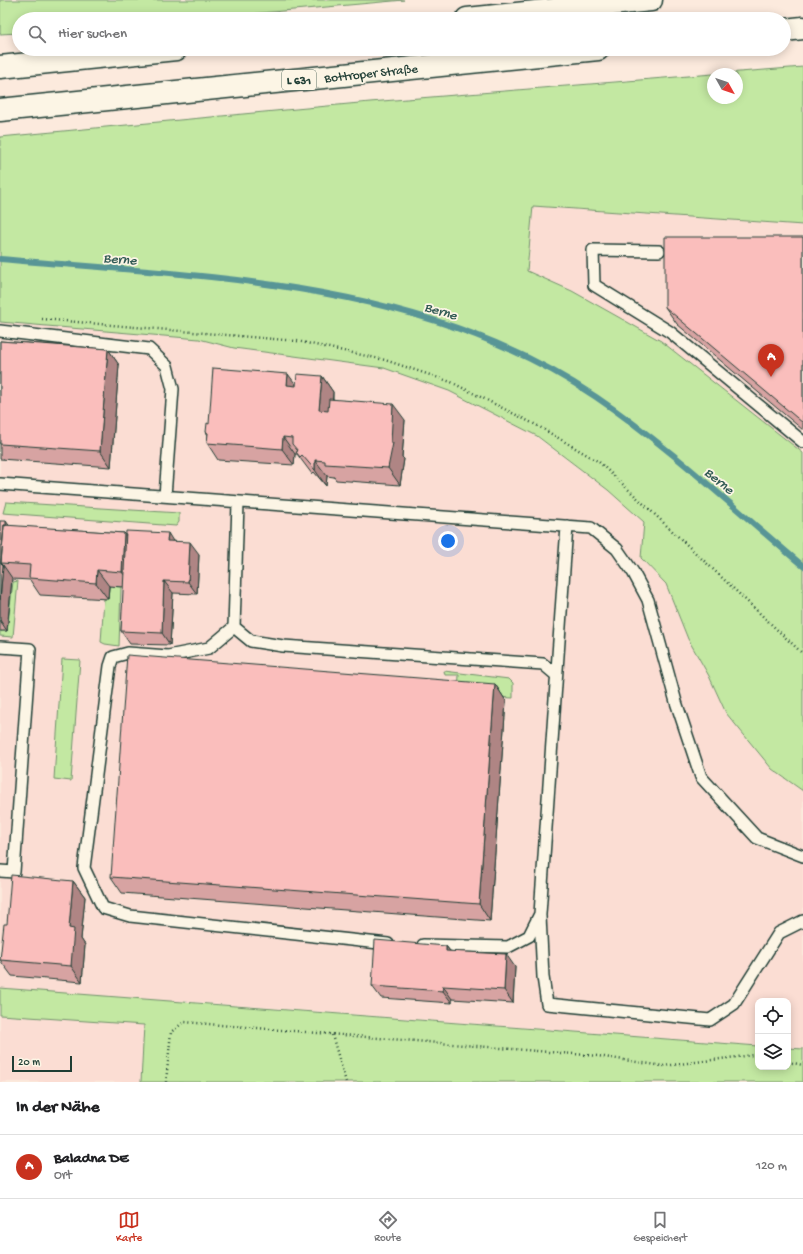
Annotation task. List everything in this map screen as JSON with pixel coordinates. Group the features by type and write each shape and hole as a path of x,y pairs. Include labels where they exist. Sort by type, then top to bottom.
{"main road":[{"path":"535,12 651,0"},
{"path":"791,29 803,28"},
{"path":"0,67 108,56"},
{"name":"Bottroper Straße","path":"0,110 529,56"}],"lane":[{"path":"659,251 593,250 594,285 670,332 803,442"},
{"path":"0,331 149,349 167,366 173,389 165,496"},
{"path":"0,484 238,503 591,528 617,549 633,572 648,600 676,702 700,777 757,838 803,856"},
{"path":"238,503 234,627 209,648 168,656 128,653 113,657 110,666 84,868 103,908 130,916 396,944"},
{"path":"567,526 540,914 543,977 548,1004 710,1020 734,1004 778,933 803,921"},
{"path":"234,627 251,641 283,646 543,664 556,675"},
{"path":"0,647 30,649 14,872 0,871"},
{"path":"412,944 508,947 529,936 540,914"}],"path":[{"path":"39,318 297,342 385,360 451,382 538,426 599,462 803,654"},
{"path":"166,1082 171,1032 184,1022 598,1056 663,1066 755,1055"},
{"path":"332,1035 346,1082"},
{"path":"791,1063 803,1065"}],"shaded area":[{"path":"533,206 803,225 803,453 661,341 572,291 526,271"},
{"path":"0,322 199,339 234,348 384,368 449,391 530,432 608,490 644,522 641,558 666,584 688,639 709,676 726,713 772,769 803,791 803,1049 791,1048 791,998 755,998 755,1046 181,1001 145,1026 141,1082 0,1082"}],"green space":[{"path":"0,0 404,0 271,12 12,12 12,33 0,34"},
{"path":"803,67 803,225 533,206 527,271 572,291 661,341 803,453 803,791 772,769 726,713 709,676 688,639 666,584 641,558 644,522 608,490 537,436 449,391 384,368 234,348 199,339 0,322 0,137 370,102 707,74 707,104 743,104 743,72"},
{"path":"6,502 179,513 179,522 176,526 3,513"},
{"path":"18,581 13,637 0,636 0,631 7,631 13,582"},
{"path":"109,586 121,587 119,646 101,642 104,599 108,599"},
{"path":"62,659 80,660 71,781 54,779"},
{"path":"444,671 509,679 513,683 513,698 458,695 459,675 445,675"},
{"path":"0,988 755,1046 755,1070 791,1070 791,1048 803,1049 803,1082 141,1082 144,1025 0,1015"}],"building":[{"path":"665,237 803,237 803,423 665,307"},
{"path":"0,341 108,349 100,451 0,444"},
{"path":"213,368 288,374 287,385 296,386 297,374 322,376 319,410 328,411 329,399 393,404 391,443 393,443 388,468 325,464 325,461 315,460 315,470 302,455 300,457 296,452 298,451 292,444 292,438 283,437 282,449 207,443 208,433 206,432 207,423 209,424"},
{"path":"0,521 6,521 6,526 4,525 0,600"},
{"path":"4,525 124,533 122,572 97,570 96,583 29,578 30,565 1,563"},
{"path":"126,531 168,533 167,541 190,542 188,582 164,581 162,633 121,631"},
{"path":"127,655 495,684 479,904 111,877"},
{"path":"11,875 73,881 69,928 74,929 71,966 0,960 4,924 7,924"},
{"path":"375,940 446,946 446,951 506,954 504,990 443,986 443,991 372,986"}],"waterway":[{"name":"Berne","path":"0,259 231,279 308,290 384,306 458,328 529,358 596,397 676,457 803,566"}],"place":[{"name":"Baladna DE","path":"771,377"}]}
